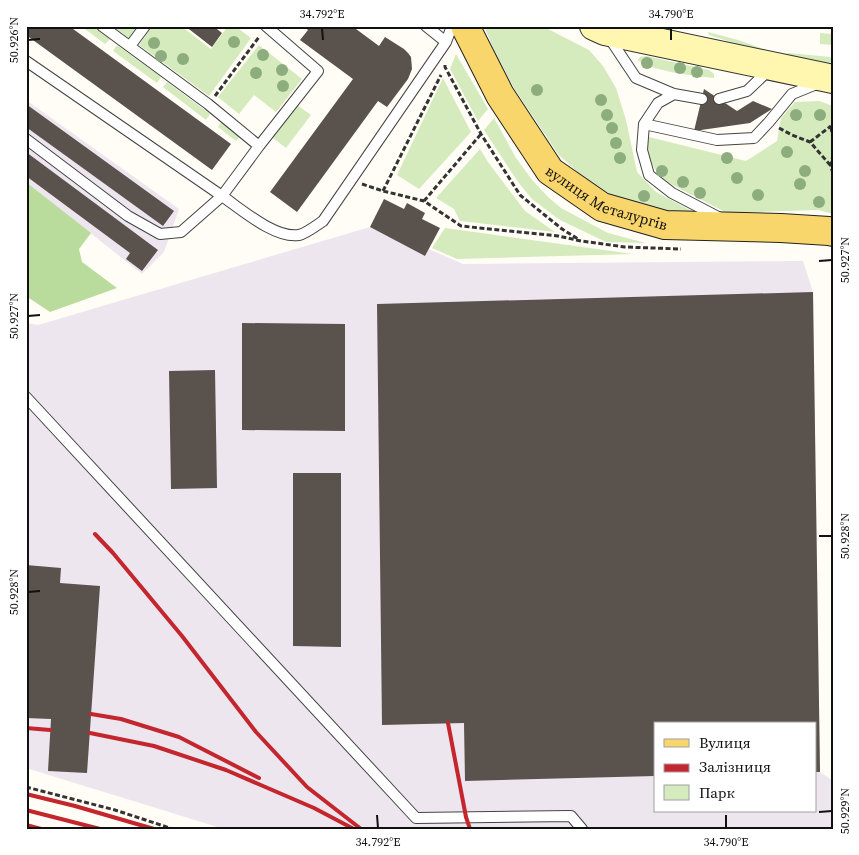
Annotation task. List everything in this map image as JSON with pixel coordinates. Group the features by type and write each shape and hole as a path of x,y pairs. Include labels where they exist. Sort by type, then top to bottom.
{"main road":[{"path":"599,29 831,79"},
{"name":"вулиця Металургів","path":"456,34 500,95 550,171 602,207 665,224 781,228 833,232"}],"lane":[{"path":"102,26 208,104 259,146"},
{"path":"130,46 145,26"},
{"path":"26,139 128,216 160,234 181,232 222,196 318,71 266,26"},
{"path":"426,26 456,34"},
{"path":"452,26 456,34"},
{"path":"599,29 636,78 674,94 702,99"},
{"path":"26,61 264,226 282,234 299,235 323,221 456,34"},
{"path":"719,98 747,91 772,67"},
{"path":"644,124 716,140 754,138 792,94 831,79"},
{"path":"674,94 658,103 644,124 642,150 649,175 672,192 736,227"},
{"path":"26,397 416,818 571,816 582,829"}],"path":[{"path":"208,104 266,26"},
{"path":"383,191 445,67 456,34"},
{"path":"445,67 481,134 520,195 562,229 581,241"},
{"path":"769,122 792,135 810,142 831,166"},
{"path":"810,142 832,125"},
{"path":"832,125 833,139"},
{"path":"424,200 481,134"},
{"path":"833,154 831,166 833,174"},
{"path":"352,180 383,191 424,200 461,226 558,236 625,248 686,249"},
{"path":"26,787 115,810 173,829"}],"shaded area":[{"path":"26,100 179,209 164,252 142,274 26,182"},
{"path":"370,227 425,256 429,249 463,264 803,261 813,292 820,772 833,781 833,829 224,829 26,768 26,323 38,325"}],"green space":[{"path":"81,26 92,26 110,39 105,44"},
{"path":"113,26 137,26 129,38"},
{"path":"152,26 181,26 211,49 228,26 235,26 251,38 209,96 139,45"},
{"path":"484,26 542,26 589,50 603,66 616,88 626,120 637,172 656,192 701,216 649,210 615,197 584,178 558,154 514,88"},
{"path":"708,32 770,51 772,54 709,35"},
{"path":"820,33 833,34 833,45 820,44"},
{"path":"117,45 161,77 157,83 113,51"},
{"path":"259,45 302,79 276,112 254,95 239,114 218,97"},
{"path":"456,54 488,109 478,121 450,69"},
{"path":"784,54 830,57 833,60 830,63 787,57"},
{"path":"646,56 709,70 714,74 714,78 662,70 643,64 638,60 640,57"},
{"path":"443,78 471,132 419,189 397,175"},
{"path":"167,82 210,114 206,120 163,87"},
{"path":"819,101 833,106 833,214 818,210 727,213 665,181 654,168 647,153 649,137 746,161 777,141 781,118 795,102"},
{"path":"297,105 311,115 286,148 273,138"},
{"path":"494,118 516,158 533,181 561,208 608,233 646,243 606,242 560,220 532,199 518,182 484,130"},
{"path":"221,122 240,136 236,141 218,127"},
{"path":"480,149 525,211 555,232 460,221 454,209 436,198"},
{"path":"26,182 91,233 79,249 82,262 117,288 50,312 26,296"},
{"path":"445,228 633,254 457,259 432,248"}],"building":[{"path":"26,26 69,26 231,144 212,170 26,35"},
{"path":"185,26 213,26 222,33 212,47"},
{"path":"303,26 352,26 379,46 385,37 408,53 411,57 412,69 408,79 387,107 378,101 297,212 270,192 353,79 300,40 308,30"},
{"path":"704,89 737,111 753,101 772,109 750,123 694,131"},
{"path":"26,104 174,211 163,226 26,127"},
{"path":"26,152 158,250 142,271 126,259 130,253 26,176"},
{"path":"384,199 404,209 407,203 425,213 422,219 440,228 425,256 370,227"},
{"path":"813,292 820,772 816,772 816,722 654,722 654,776 465,781 464,723 382,725 377,304"},
{"path":"242,323 345,324 345,431 242,430"},
{"path":"215,370 217,488 171,489 169,371"},
{"path":"293,473 341,473 341,647 293,646"},
{"path":"26,565 61,568 60,583 100,586 87,773 48,771 51,719 26,718"}],"railway":[{"path":"95,534 182,636 256,732 307,787 361,829"},
{"path":"91,714 121,719 179,737 259,778"},
{"path":"448,723 470,829"},
{"path":"26,728 50,730"},
{"path":"90,733 154,746 226,770 314,808 352,828"},
{"path":"26,794 154,829"},
{"path":"26,810 100,829"},
{"path":"26,825 41,829"}]}
